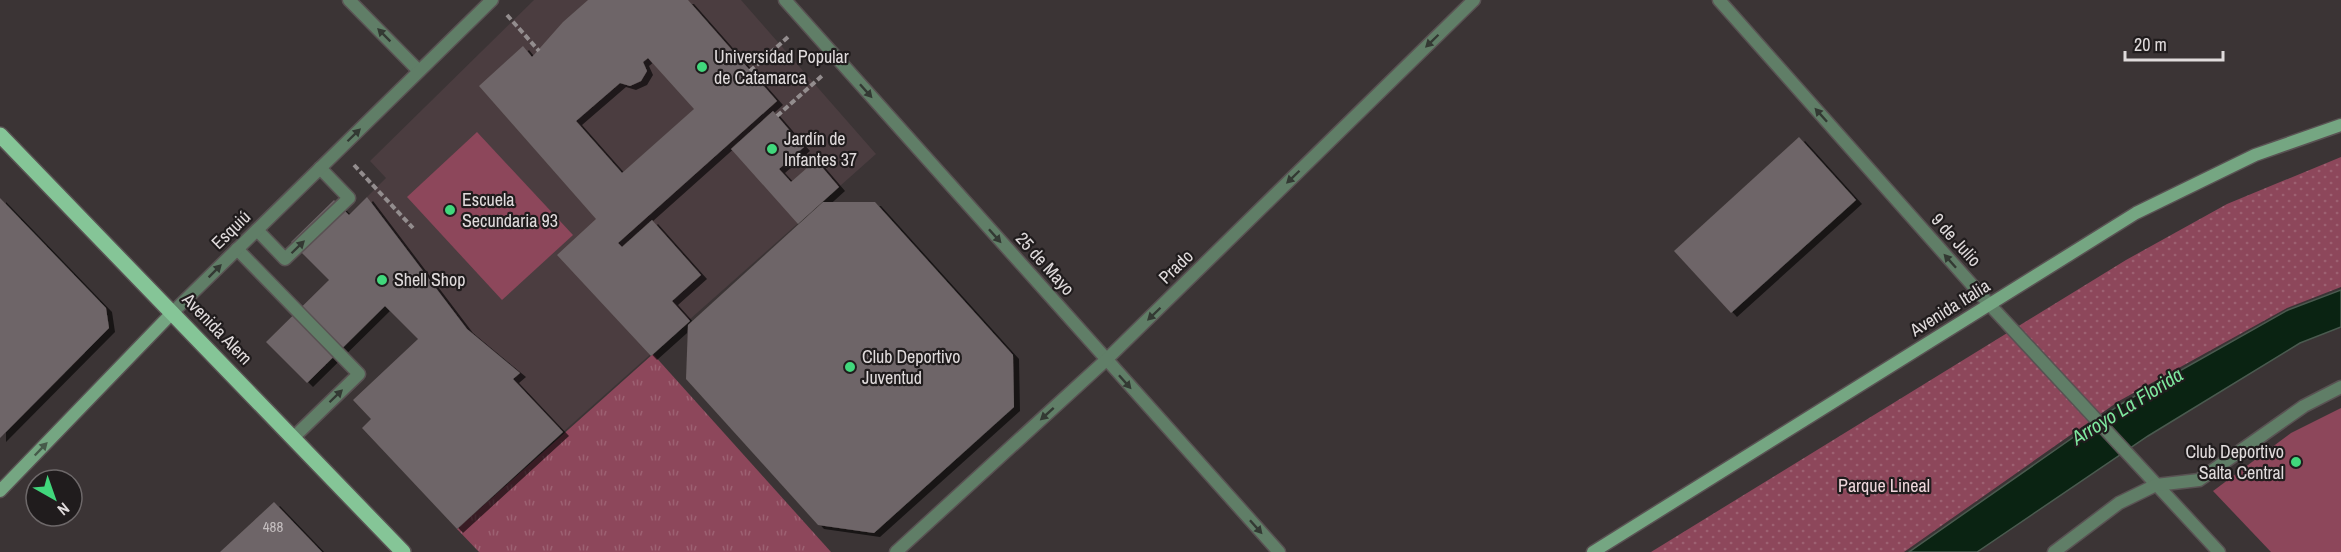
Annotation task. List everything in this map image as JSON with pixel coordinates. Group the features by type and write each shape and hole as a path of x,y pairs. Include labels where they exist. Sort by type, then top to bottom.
{"main road":[{"name":"Avenida Italia","path":"1593,552 2136,213 2254,155 2341,125"},
{"name":"Avenida Alem","path":"0,135 404,552"},
{"name":"Esquiú","path":"0,491 173,312"}],"street":[{"path":"350,0 419,71"},
{"name":"25 de Mayo","path":"785,0 1279,552"},
{"name":"Prado","path":"896,552 1106,360 1474,0"},
{"name":"9 de Julio","path":"1719,0 1989,304 2219,552"},
{"name":"Esquiú","path":"173,312 419,71 496,4"},
{"path":"257,230 285,259 349,198 320,168"},
{"path":"237,249 359,374 294,437"},
{"path":"2054,552 2119,503 2156,485 2199,480 2304,406 2341,387"}],"path":[{"path":"496,4 539,51"},
{"path":"750,71 805,22"},
{"path":"777,116 839,60"},
{"path":"339,149 413,228"}],"shaded area":[{"path":"534,0 741,0 876,154 563,432 513,379 520,373 467,329 367,197 386,178 370,161"}],"green space":[{"path":"477,132 573,235 502,300 407,197"},
{"name":"Parque Lineal","path":"2341,157 2341,287 2287,308 2119,401 1904,552 1651,552 2126,260 2227,204"},
{"path":"653,354 831,552 479,552 457,529"},
{"name":"Club Deportivo Salta Central","path":"2341,408 2341,552 2271,552 2213,491 2291,433"}],"water":[{"name":"Arroyo La Florida","path":"2341,290 2341,327 2300,343 2148,436 1977,552 1909,552 2121,404 2288,310"}],"building":[{"path":"588,0 688,0 777,101 618,243 622,247 652,220 701,275 672,301 690,321 651,356 557,255 596,219 479,86 523,46 532,57 563,22","holes":["648,58 694,109 622,173 576,121 620,83 630,86 641,81 647,71 643,62"]},
{"path":"773,111 804,147 779,169 791,182 816,160 839,187 798,224 731,149"},
{"path":"1799,137 1856,200 1731,313 1674,251"},
{"path":"367,197 467,329 520,373 513,379 563,432 457,529 362,428 371,419 353,400 418,339 385,306 307,383 266,342 329,280 291,242 334,200 349,215"},
{"path":"0,198 106,308 109,328 0,438"},
{"name":"Club Deportivo Juventud","path":"823,202 875,202 1013,355 1014,407 874,533 818,525 686,379 688,325"},
{"path":"274,502 322,552 220,552"}],"place":[{"name":"Universidad Popular de Catamarca","path":"702,67"},
{"name":"Jardín de Infantes 37","path":"772,149"},
{"name":"Escuela Secundaria 93","path":"450,210"},
{"name":"Shell Shop","path":"382,280"},
{"name":"Club Deportivo Juventud","path":"850,367"},
{"name":"Club Deportivo Salta Central","path":"2296,462"}]}
